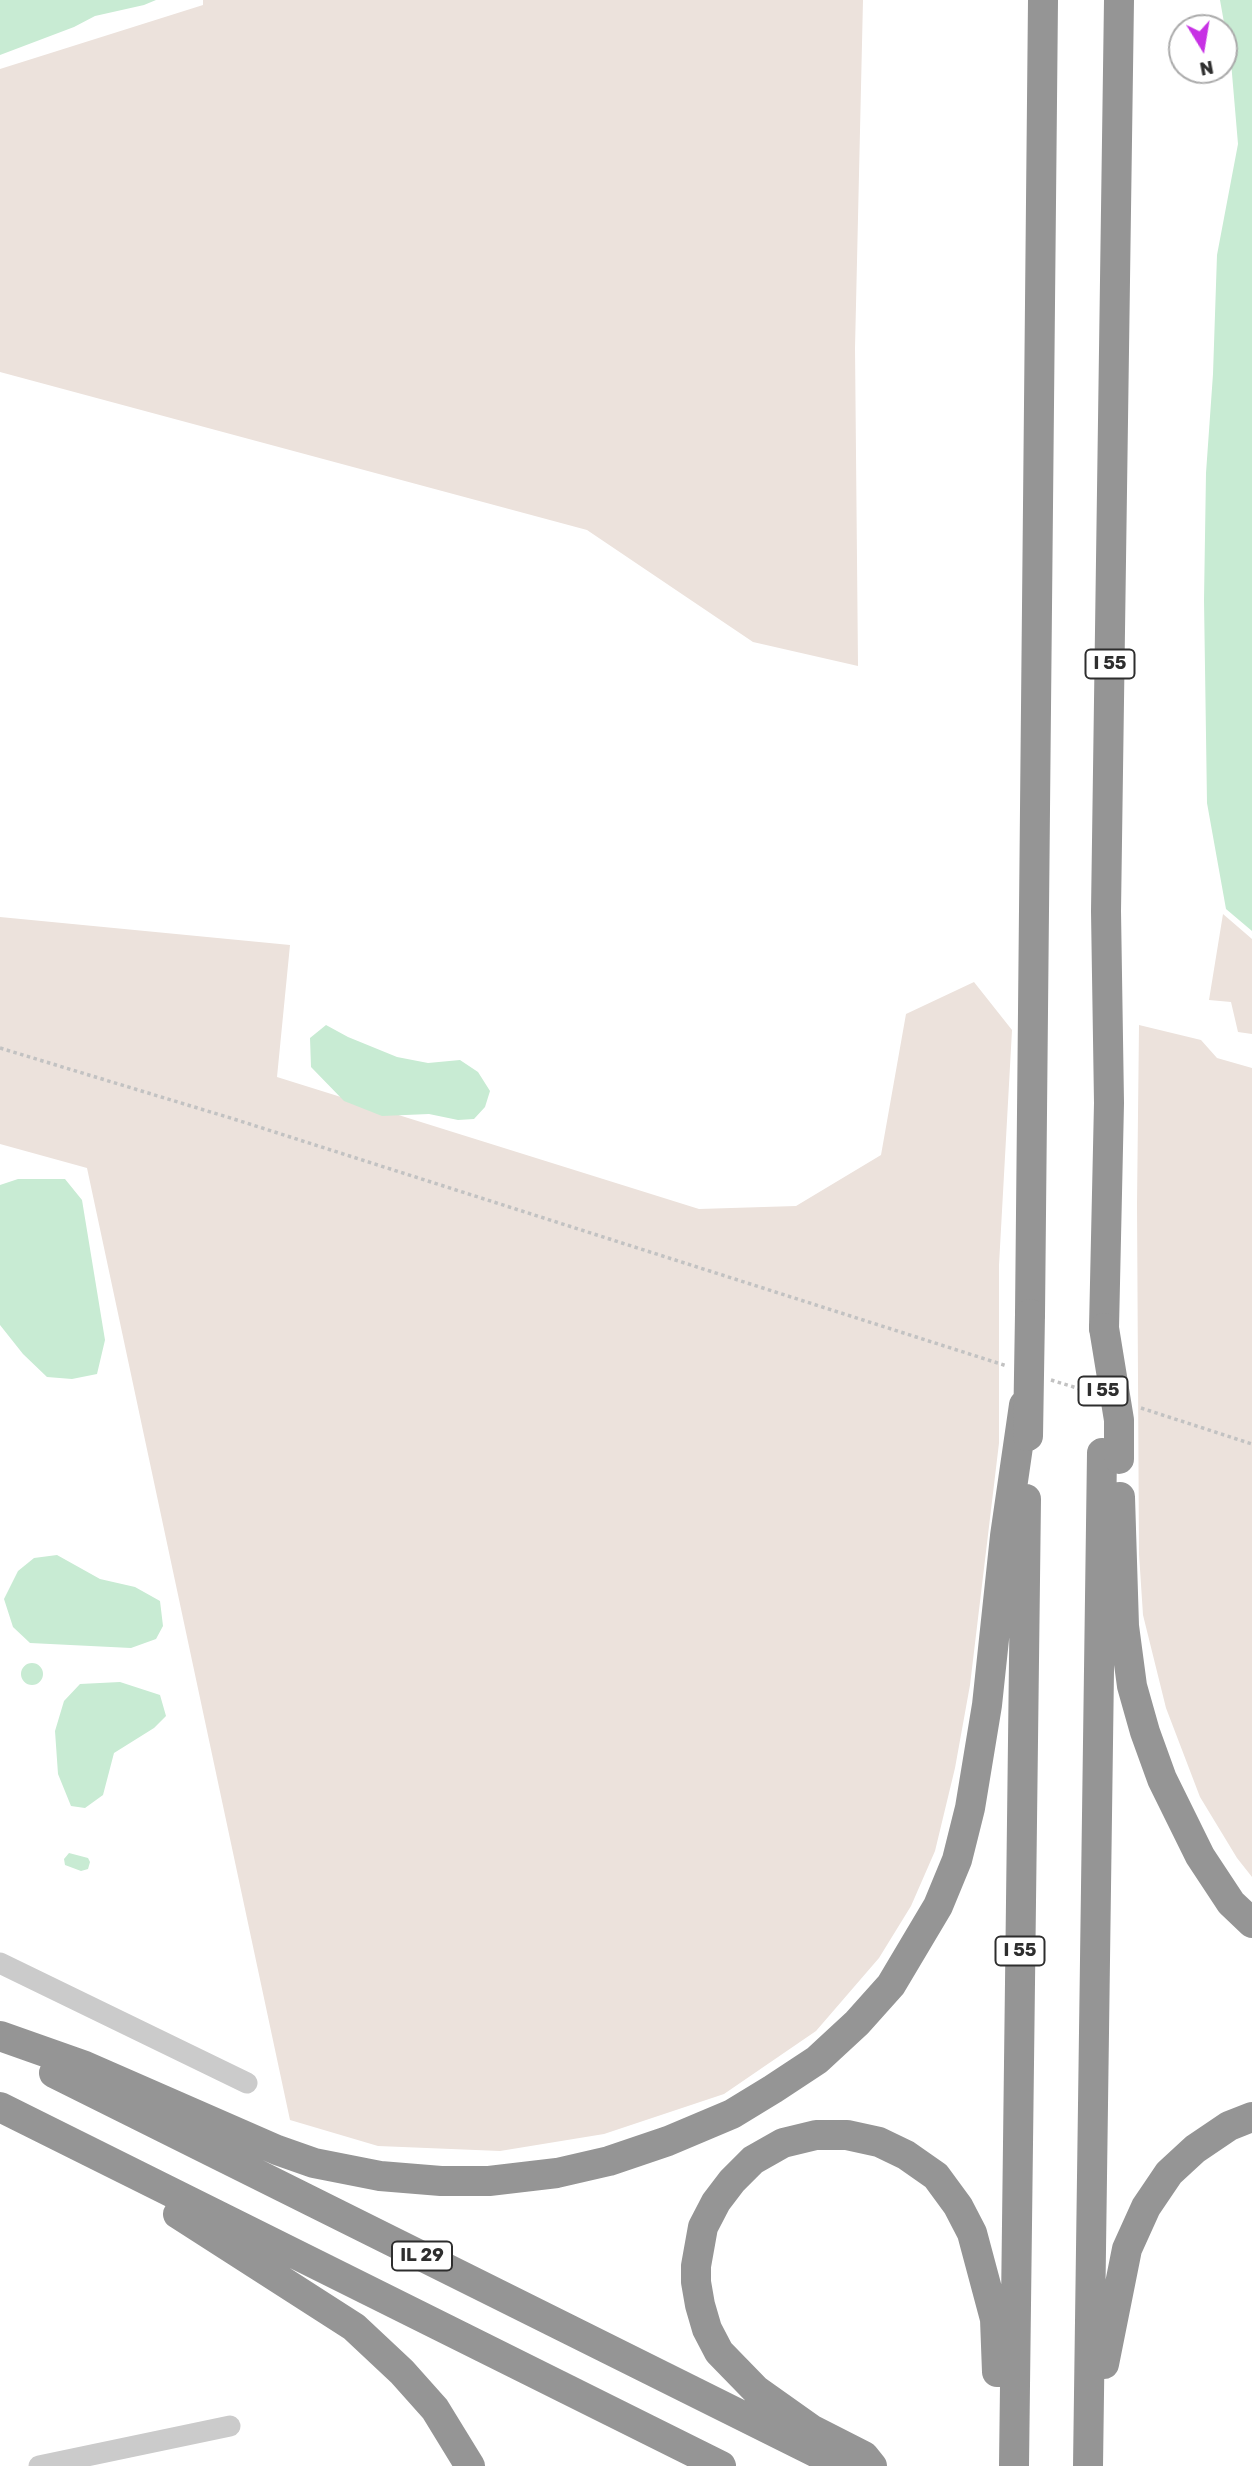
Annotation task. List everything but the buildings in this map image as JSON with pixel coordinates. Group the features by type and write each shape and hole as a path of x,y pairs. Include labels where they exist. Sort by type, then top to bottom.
{"highway":[{"name":"I 55","path":"1014,2466 1024,1435 1030,1314 1043,0"},
{"name":"I 55","path":"1111,1456 1119,1420 1104,1328 1109,1103 1106,911 1119,0"},
{"path":"0,2036 85,2066 277,2150 314,2163 380,2176 489,2181 557,2174 609,2161 668,2141 742,2108 817,2060 856,2023 891,1985 938,1906 957,1860 970,1808 987,1705 1005,1536 1024,1435"},
{"path":"1111,1456 1124,1626 1132,1686 1145,1732 1162,1779 1200,1856 1231,1903 1252,1923"},
{"path":"1088,2457 1111,1456"},
{"name":"IL 29","path":"0,2046 843,2466"},
{"name":"IL 29","path":"0,2107 720,2466"},
{"path":"1088,2457 1125,2259 1146,2207 1169,2173 1195,2149 1229,2126 1252,2117"},
{"path":"872,2466 864,2456 811,2429 782,2410 733,2368 719,2352 699,2305 696,2266 703,2227 716,2202 753,2160 783,2143 816,2135 847,2135 879,2142 906,2155 936,2176 958,2206 972,2233 995,2319 998,2406 1006,2466"},
{"path":"73,2143 231,2249 354,2327 402,2372 435,2409 470,2466"}],"street":[{"path":"0,1963 247,2083"},
{"path":"38,2466 230,2426"}],"path":[{"path":"0,1048 1102,1396"},
{"path":"1141,1408 1252,1444"}],"shaded area":[{"path":"0,0 156,0 95,16 74,27 0,55"},
{"path":"203,0 863,0 855,348 858,666 753,642 587,530 0,372 0,69 203,5"},
{"path":"1220,0 1252,0 1252,931 1226,909 1207,803 1204,600 1206,473 1217,255 1238,144 1233,84 1238,84 1238,14 1222,14"},
{"path":"1223,914 1252,939 1252,1034 1238,1032 1231,1002 1209,1000"},
{"path":"0,917 290,945 277,1077 699,1209 796,1206 881,1155 906,1014 974,982 1012,1030 999,1265 999,1443 970,1685 955,1768 935,1851 911,1906 879,1958 816,2031 724,2094 604,2134 500,2151 378,2146 290,2120 87,1168 0,1144"},
{"path":"326,1025 397,1057 428,1063 460,1060 478,1072 490,1091 485,1107 474,1119 458,1120 429,1114 382,1116 344,1101 311,1067 310,1038"},
{"path":"1139,1025 1201,1040 1217,1058 1252,1068 1252,1877 1237,1858 1200,1797 1166,1708 1143,1615 1139,1554"},
{"path":"18,1179 65,1179 82,1200 105,1340 97,1374 72,1379 47,1377 23,1354 0,1325 0,1185"},
{"path":"57,1555 100,1579 135,1587 160,1601 163,1626 156,1639 131,1648 30,1643 13,1627 4,1599 18,1571 34,1558"},
{"path":"32,1663 40,1666 43,1674 40,1682 32,1685 24,1682 21,1674 24,1666"},
{"path":"120,1682 160,1695 166,1716 154,1728 114,1753 103,1795 85,1808 71,1806 58,1774 55,1731 64,1701 80,1684"},
{"path":"69,1853 88,1858 88,1869 81,1871 65,1865 64,1859"}]}
